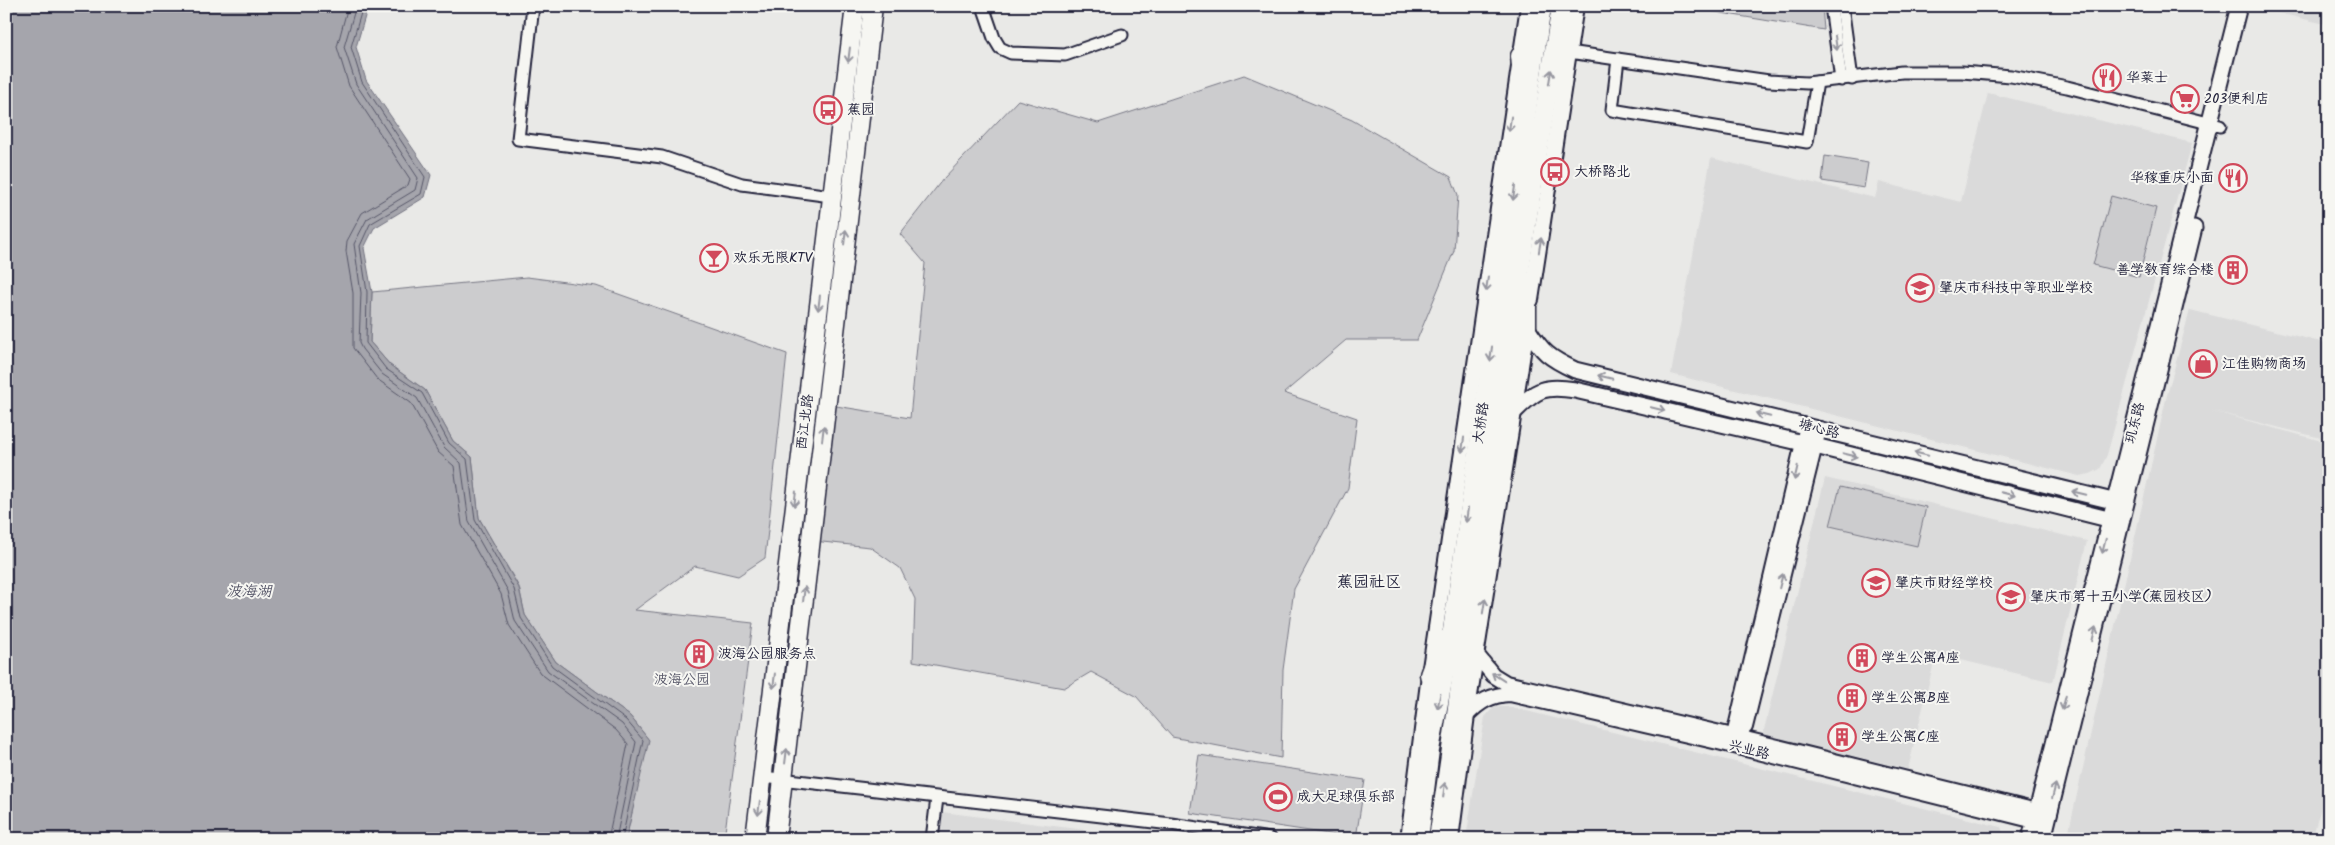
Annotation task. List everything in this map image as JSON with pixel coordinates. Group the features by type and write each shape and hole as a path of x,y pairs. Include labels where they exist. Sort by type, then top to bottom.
{"main road":[{"name":"西江北路","path":"755,839 855,6"},
{"name":"西江北路","path":"776,839 873,6"},
{"name":"大桥路","path":"1419,839 1430,750 1450,644 1542,6"},
{"name":"大桥路","path":"1438,839 1527,222 1561,6"},
{"name":"玑东路","path":"2043,839 2120,503 2215,124 2240,6"},
{"name":"玑东路","path":"2215,124 2250,6"},
{"path":"1520,56 1526,113"},
{"path":"1527,222 1527,328"},
{"path":"823,272 841,274"},
{"name":"塘心路","path":"1527,328 1538,346 1552,359 1575,370 2120,503"},
{"name":"塘心路","path":"1515,411 1528,398 1547,387 1559,387 1809,444 2116,522"},
{"path":"1481,541 1504,473"},
{"name":"玑东路","path":"2030,839 2116,522"},
{"path":"1430,676 1442,640 1460,566"}],"street":[{"path":"533,6 518,139 662,158 742,184 831,196"},
{"path":"983,6 994,38 1000,48 1010,54 1065,55 1122,36"},
{"path":"1408,839 1528,6"},
{"path":"1451,839 1476,654 1576,6"},
{"path":"1831,6 1847,80"},
{"path":"1842,6 1847,80"},
{"path":"1570,52 1769,81 1817,82 1847,80 1902,72 1962,72 2011,76 2067,87 2215,124"},
{"path":"1618,59 1612,110 1808,142 1817,82"},
{"path":"1737,742 1813,427"},
{"name":"兴业路","path":"1476,654 1494,675 1506,683 2036,816"},
{"name":"兴业路","path":"1467,715 1479,702 1496,695 1510,694 1737,742"},
{"path":"763,777 1171,824 1270,839"},
{"path":"932,839 937,798"}],"shaded area":[{"path":"2267,6 2329,6 2329,25 2266,10"},
{"name":"肇庆市科技中等职业学校","path":"1988,93 2192,143 2107,455 2100,469 2090,474 2079,476 1671,374 1711,158 1875,198 1879,182 1961,202"},
{"path":"2190,310 2329,344 2329,440 2212,411 2329,443 2329,780 2312,839 2067,839 2166,399"},
{"name":"肇庆市财经学校","path":"1825,478 2087,541 2053,682 1936,654 1908,769 1763,734"},
{"path":"1506,706 2001,827 2005,839 1466,839 1485,717 1493,708"},
{"path":"942,812 1157,839 939,839"}],"green space":[{"path":"1679,6 1822,6 1824,30"},
{"path":"1244,75 1352,120 1451,177 1458,195 1454,251 1417,340 1346,340 1284,393 1357,418 1348,488 1294,589 1283,670 1281,758 1172,737 1136,696 1091,672 1064,688 913,661 915,599 900,568 870,547 813,541 830,405 910,418 925,263 900,234 943,179 1018,100 1098,123"},
{"path":"1825,156 1868,163 1864,188 1822,181"},
{"path":"2111,196 2156,208 2139,277 2093,265"},
{"name":"波海公园","path":"527,277 596,286 787,354 765,558 738,576 695,566 635,610 753,623 724,839 626,839 648,739 630,716 556,662 525,615 519,587 479,518 472,457 453,441 425,390 390,365 370,342 372,292"},
{"path":"1840,487 1926,507 1917,546 1830,526"},
{"name":"成大足球俱乐部","path":"1199,755 1365,780 1356,838 1190,813"}],"water":[{"name":"波海湖","path":"6,6 368,6 356,47 366,80 431,175 425,197 374,228 364,248 372,292 370,342 390,365 425,390 453,441 472,457 479,518 519,588 525,615 556,662 630,716 649,740 626,839 6,839"}],"place":[{"name":"华莱士","path":"2107,78"},
{"name":"203便利店","path":"2185,99"},
{"name":"蕉园","path":"828,110"},
{"name":"大桥路北","path":"1555,172"},
{"name":"华稼重庆小面","path":"2233,178"},
{"name":"欢乐无限KTV","path":"714,258"},
{"name":"善学教育综合楼","path":"2233,270"},
{"name":"肇庆市科技中等职业学校","path":"1920,288"},
{"name":"江佳购物商场","path":"2203,364"},
{"name":"肇庆市财经学校","path":"1876,583"},
{"name":"肇庆市第十五小学(蕉园校区)","path":"2011,597"},
{"name":"波海公园服务点","path":"699,654"},
{"name":"学生公寓A座","path":"1862,658"},
{"name":"学生公寓B座","path":"1852,698"},
{"name":"学生公寓C座","path":"1842,737"},
{"name":"成大足球俱乐部","path":"1278,797"}],"district":[{"name":"蕉园社区","path":"1369,582"}]}
